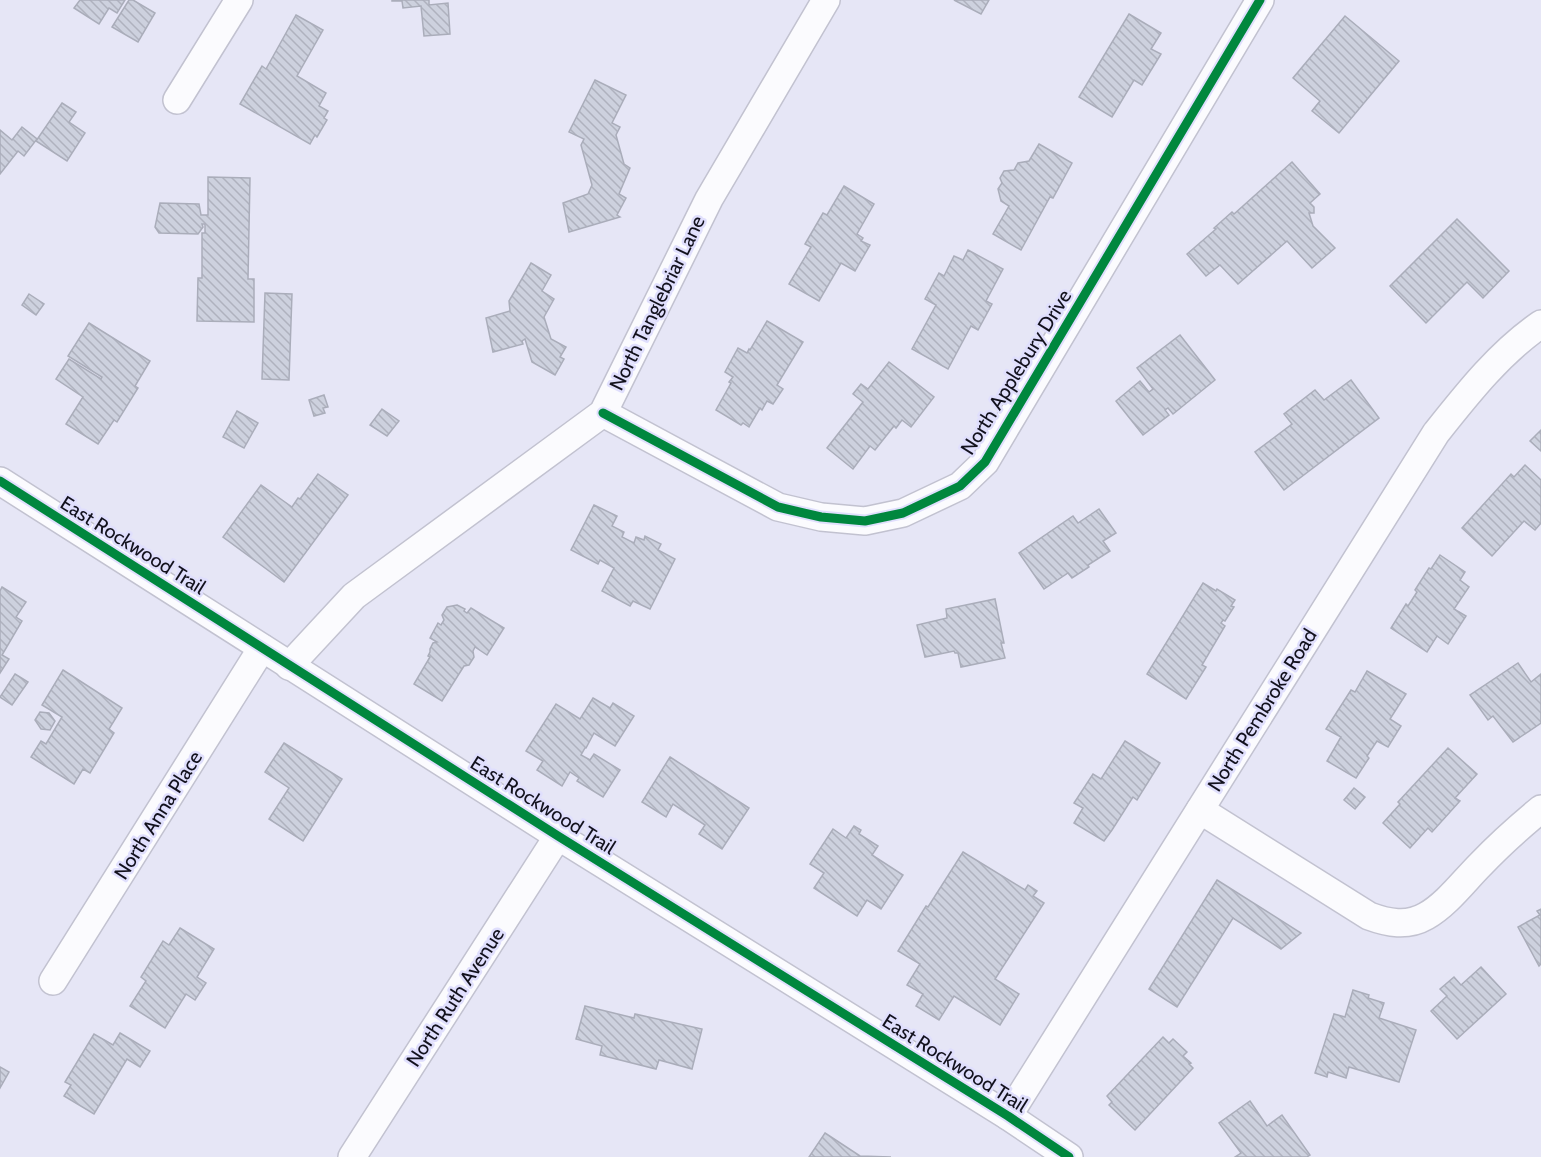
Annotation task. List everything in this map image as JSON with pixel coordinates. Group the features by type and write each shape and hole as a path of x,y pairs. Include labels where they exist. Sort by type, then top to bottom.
{"street":[{"path":"177,100 239,0"},
{"name":"North Tanglebriar Lane","path":"289,666 354,596 603,413 709,199 826,0"},
{"name":"North Applebury Drive","path":"603,413 778,507 821,517 865,521 903,513 960,486 986,462 1260,0"},
{"name":"North Pembroke Road","path":"1008,1116 1436,434 1479,379 1529,332 1541,324"},
{"name":"East Rockwood Trail","path":"0,482 558,836 1008,1116 1069,1157"},
{"name":"North Anna Place","path":"53,981 262,648"},
{"path":"1200,810 1369,916 1388,923 1407,922 1425,917 1440,906 1504,840 1541,809"},
{"name":"North Ruth Avenue","path":"352,1157 558,836"}],"building":[{"path":"80,0 125,0 117,13 109,8 99,24 74,8"},
{"path":"129,0 155,13 138,42 112,27"},
{"path":"392,0 429,0 429,5 448,3 450,34 424,36 421,6 403,8 402,1"},
{"path":"954,0 989,0 981,14"},
{"path":"1129,14 1161,33 1151,49 1161,54 1142,85 1134,80 1112,117 1079,97"},
{"path":"296,15 323,30 297,76 326,93 319,106 328,111 324,118 327,120 310,144 240,104 262,66 266,69"},
{"path":"1345,16 1399,61 1339,133 1312,111 1320,101 1293,78"},
{"path":"595,80 626,95 612,123 620,127 616,135 624,164 630,168 619,194 626,198 617,215 620,217 569,232 563,203 588,194 592,185 581,145 584,139 569,132"},
{"path":"62,103 76,112 69,122 85,133 67,161 36,141"},
{"path":"22,127 37,139 24,156 18,151 0,174 0,130 12,140"},
{"path":"1039,144 1072,163 1021,250 993,234 1009,206 1001,201 998,189 1002,183 1000,178 1004,171 1014,170 1018,163 1029,161"},
{"path":"1292,162 1320,194 1310,203 1314,207 1314,213 1309,213 1313,226 1335,248 1312,268 1287,241 1238,284 1220,265 1206,276 1187,254 1232,212 1234,214"},
{"path":"208,177 250,178 248,279 254,279 254,322 197,321 198,278 202,278 202,233 205,233 205,224 202,224 203,227 198,234 159,233 155,227 160,203 199,204 201,215 208,215"},
{"path":"844,186 874,204 857,234 863,238 861,241 870,245 855,271 841,263 819,301 789,284 811,247 805,244 823,213 827,215"},
{"path":"1457,219 1509,271 1483,298 1467,282 1426,323 1390,286"},
{"path":"968,250 1003,269 986,301 992,304 978,330 971,326 948,369 912,349 936,305 925,299 939,273 944,276 954,256 963,260"},
{"path":"531,263 551,275 542,291 554,299 544,317 551,339 566,347 560,357 564,359 555,375 532,362 525,339 522,341 523,344 493,352 486,318 510,311 509,301"},
{"path":"265,293 292,294 289,380 262,379"},
{"path":"29,294 44,304 36,315 22,305"},
{"path":"767,321 803,342 777,385 783,389 773,404 767,401 762,410 760,408 749,427 743,423 741,425 716,410 731,383 729,382 733,377 725,372 738,348 747,353"},
{"path":"89,323 150,361 135,386 138,388 117,422 114,420 98,444 66,424 83,397 56,379 69,359 101,379 102,377 68,356"},
{"path":"1180,335 1215,380 1173,414 1168,408 1165,410 1169,415 1143,435 1116,401 1140,381 1149,392 1153,389 1137,368"},
{"path":"889,362 934,397 911,427 902,420 896,428 894,426 875,450 870,446 853,469 827,448 863,402 853,394 861,384 868,389"},
{"path":"1351,380 1379,418 1284,490 1255,452 1292,424 1284,414 1315,390 1324,400"},
{"path":"324,395 328,407 323,408 325,413 314,416 309,400"},
{"path":"382,409 399,421 387,436 370,425"},
{"path":"237,411 258,423 244,448 223,437"},
{"path":"1541,430 1541,451 1530,441"},
{"path":"1525,465 1541,480 1541,523 1535,530 1524,521 1492,556 1462,528 1511,474 1514,477"},
{"path":"318,474 348,495 284,582 223,537 261,485 292,507"},
{"path":"594,505 617,516 612,526 624,532 622,537 634,543 636,537 644,540 645,536 661,544 658,550 675,559 650,609 633,601 630,606 602,591 614,568 600,560 598,564 571,550"},
{"path":"1099,509 1116,533 1103,541 1110,551 1072,578 1068,573 1044,589 1019,553 1073,516 1078,523"},
{"path":"1440,555 1465,572 1460,580 1469,587 1454,609 1466,616 1448,644 1437,636 1427,652 1391,628 1406,604 1408,606 1417,592 1415,590 1429,568 1431,569"},
{"path":"1203,583 1235,600 1231,606 1234,607 1225,621 1221,623 1225,626 1202,665 1206,667 1186,699 1147,674"},
{"path":"2,587 26,602 16,617 22,621 2,655 9,659 0,673 0,591"},
{"path":"995,599 1005,658 961,667 958,653 954,651 925,657 917,625 947,618 946,609"},
{"path":"457,605 465,609 467,613 471,608 504,628 487,655 475,647 474,657 469,665 464,666 442,701 414,684 430,657 428,656 433,643 437,642 430,638 438,623 441,625 444,620 442,615 447,607"},
{"path":"1518,663 1531,682 1541,674 1541,723 1513,742 1493,716 1488,720 1470,695"},
{"path":"63,670 122,708 109,729 114,733 90,773 83,769 74,784 31,757 41,741 46,744 62,717 42,705"},
{"path":"1367,671 1406,694 1390,719 1401,726 1388,747 1377,741 1356,778 1327,761 1341,737 1326,729 1351,690 1355,692"},
{"path":"15,674 28,682 12,705 0,697"},
{"path":"593,698 610,708 613,703 634,716 615,746 594,733 581,755 590,760 594,754 620,770 603,797 577,781 579,778 570,772 562,786 537,770 543,761 526,751 556,704 580,719"},
{"path":"40,712 49,713 55,721 50,730 41,729 35,720"},
{"path":"1125,741 1160,763 1137,800 1133,797 1104,841 1074,823 1083,808 1074,803 1093,774 1101,779"},
{"path":"284,743 342,779 303,841 269,819 289,788 265,772"},
{"path":"1448,748 1477,774 1455,798 1460,801 1432,832 1428,828 1410,848 1383,823 1400,804 1398,802"},
{"path":"670,757 749,808 722,849 699,834 705,825 673,804 666,817 642,802"},
{"path":"1354,788 1365,797 1355,809 1344,800"},
{"path":"854,826 861,830 859,834 878,846 872,855 903,875 881,909 867,900 857,916 814,888 824,873 810,864 833,829 846,838"},
{"path":"963,852 1025,890 1028,885 1037,891 1033,896 1044,903 995,979 1019,994 1000,1025 954,996 939,1020 916,1006 923,994 907,985 920,964 898,951"},
{"path":"1217,880 1301,933 1281,949 1233,918 1177,1007 1149,989"},
{"path":"1541,909 1541,964 1539,966 1518,927 1540,915 1537,911"},
{"path":"180,928 214,949 197,977 206,983 195,1000 186,994 165,1028 130,1006 146,981 141,977 163,941 169,945"},
{"path":"1481,967 1506,994 1457,1039 1431,1011 1447,996 1440,989 1454,977 1461,985"},
{"path":"1353,990 1384,1003 1379,1018 1416,1030 1399,1082 1349,1067 1346,1078 1328,1072 1327,1077 1315,1073 1334,1014 1345,1017"},
{"path":"585,1006 634,1018 635,1014 702,1029 692,1069 659,1060 656,1069 600,1055 602,1046 576,1039"},
{"path":"120,1033 150,1051 140,1067 127,1059 94,1114 64,1096 71,1085 65,1082 94,1034 113,1045"},
{"path":"1163,1037 1169,1043 1173,1039 1187,1052 1183,1056 1193,1068 1135,1130 1109,1105 1112,1102 1107,1096"},
{"path":"0,1067 9,1072 0,1088"},
{"path":"1250,1101 1267,1126 1282,1115 1310,1155 1307,1157 1235,1157 1241,1153 1219,1123"},
{"path":"825,1133 860,1156 891,1157 809,1157"}],"cycle path":[{"path":"603,413 778,507 821,517 865,521 903,513 960,486 985,462 1260,0"},
{"path":"0,481 558,836 1008,1116 1069,1157"}]}
